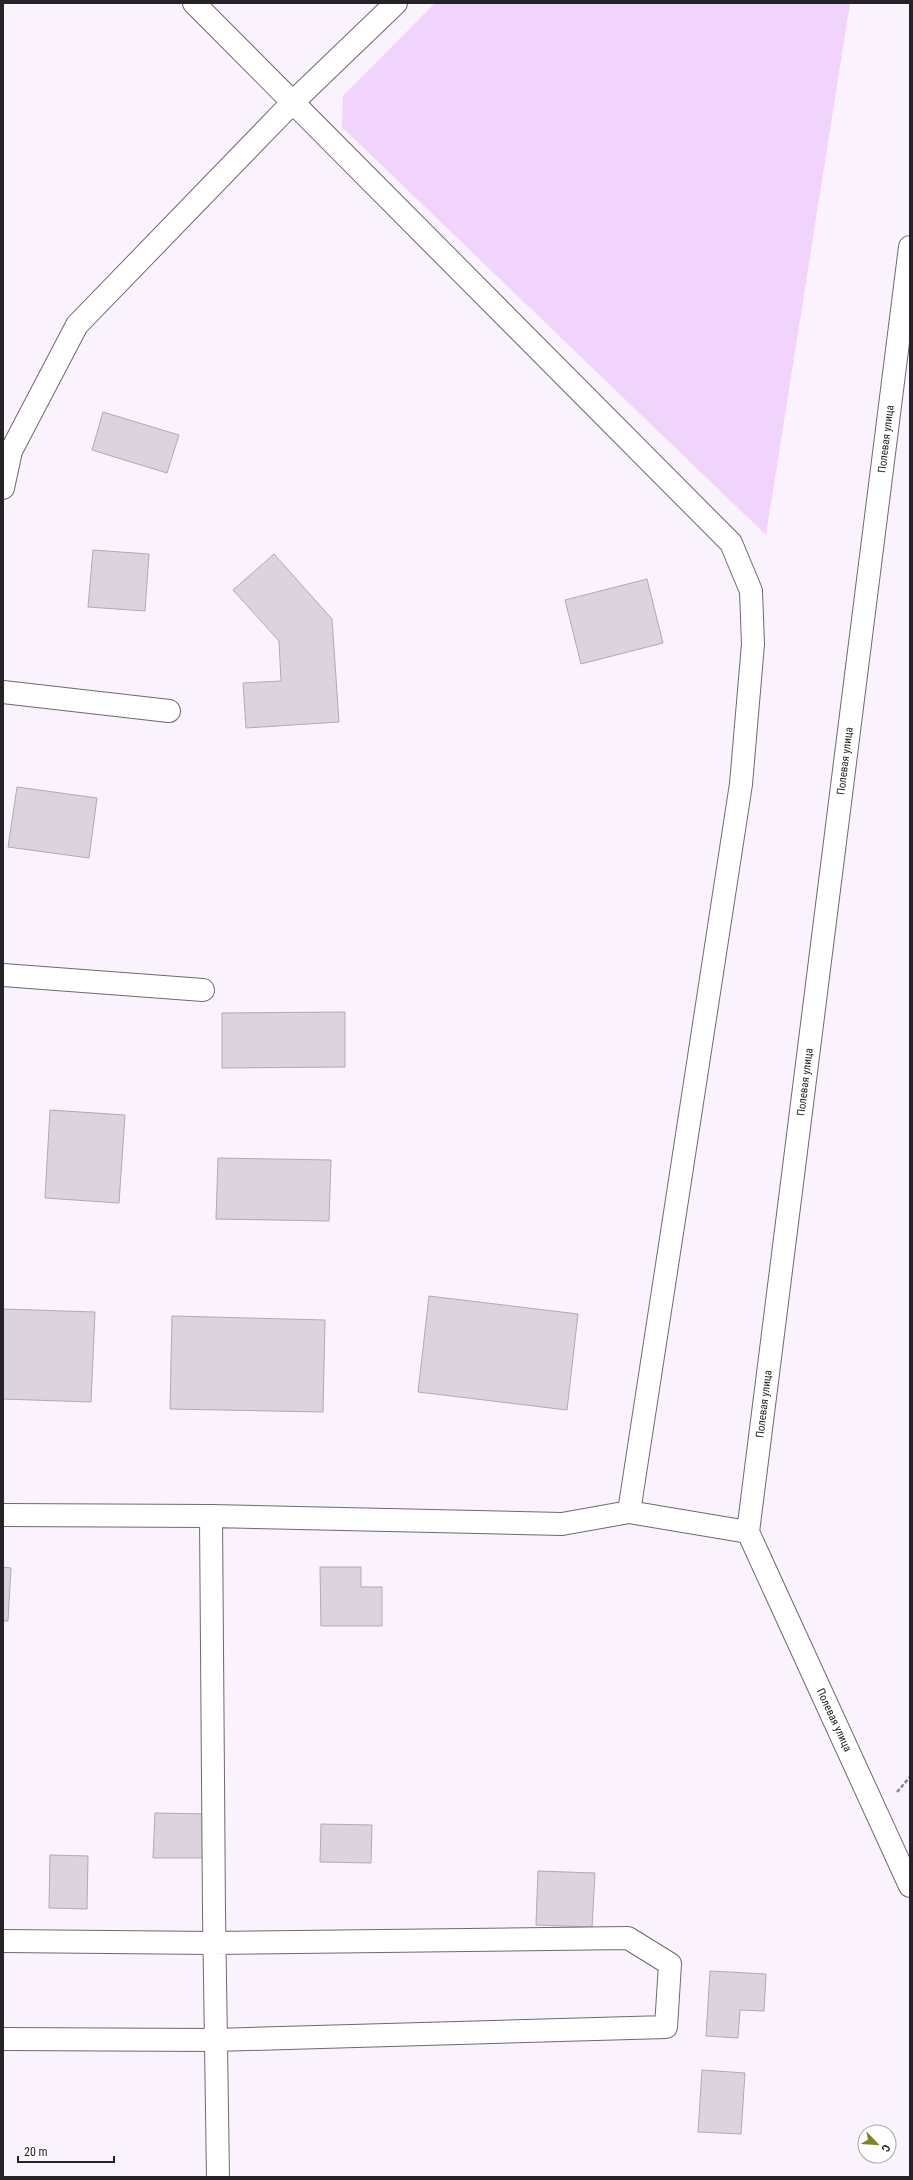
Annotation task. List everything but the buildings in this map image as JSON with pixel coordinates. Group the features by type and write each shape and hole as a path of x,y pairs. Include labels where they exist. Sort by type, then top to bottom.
{"street":[{"path":"194,3 732,543 751,591 753,644 741,784 629,1512"},
{"path":"3,488 11,451 77,325 293,102 396,3"},
{"name":"Полевая улица","path":"910,246 748,1532 910,1886"},
{"path":"3,692 169,711"},
{"path":"3,974 202,990"},
{"path":"3,1515 211,1516 562,1524 629,1512 748,1532"},
{"path":"211,1516 215,2040 218,2177"},
{"path":"3,1941 214,1943 628,1938 670,1964 666,2027 215,2040 3,2039"}],"shaded area":[{"path":"435,3 850,3 766,535 342,127 343,96"}]}
